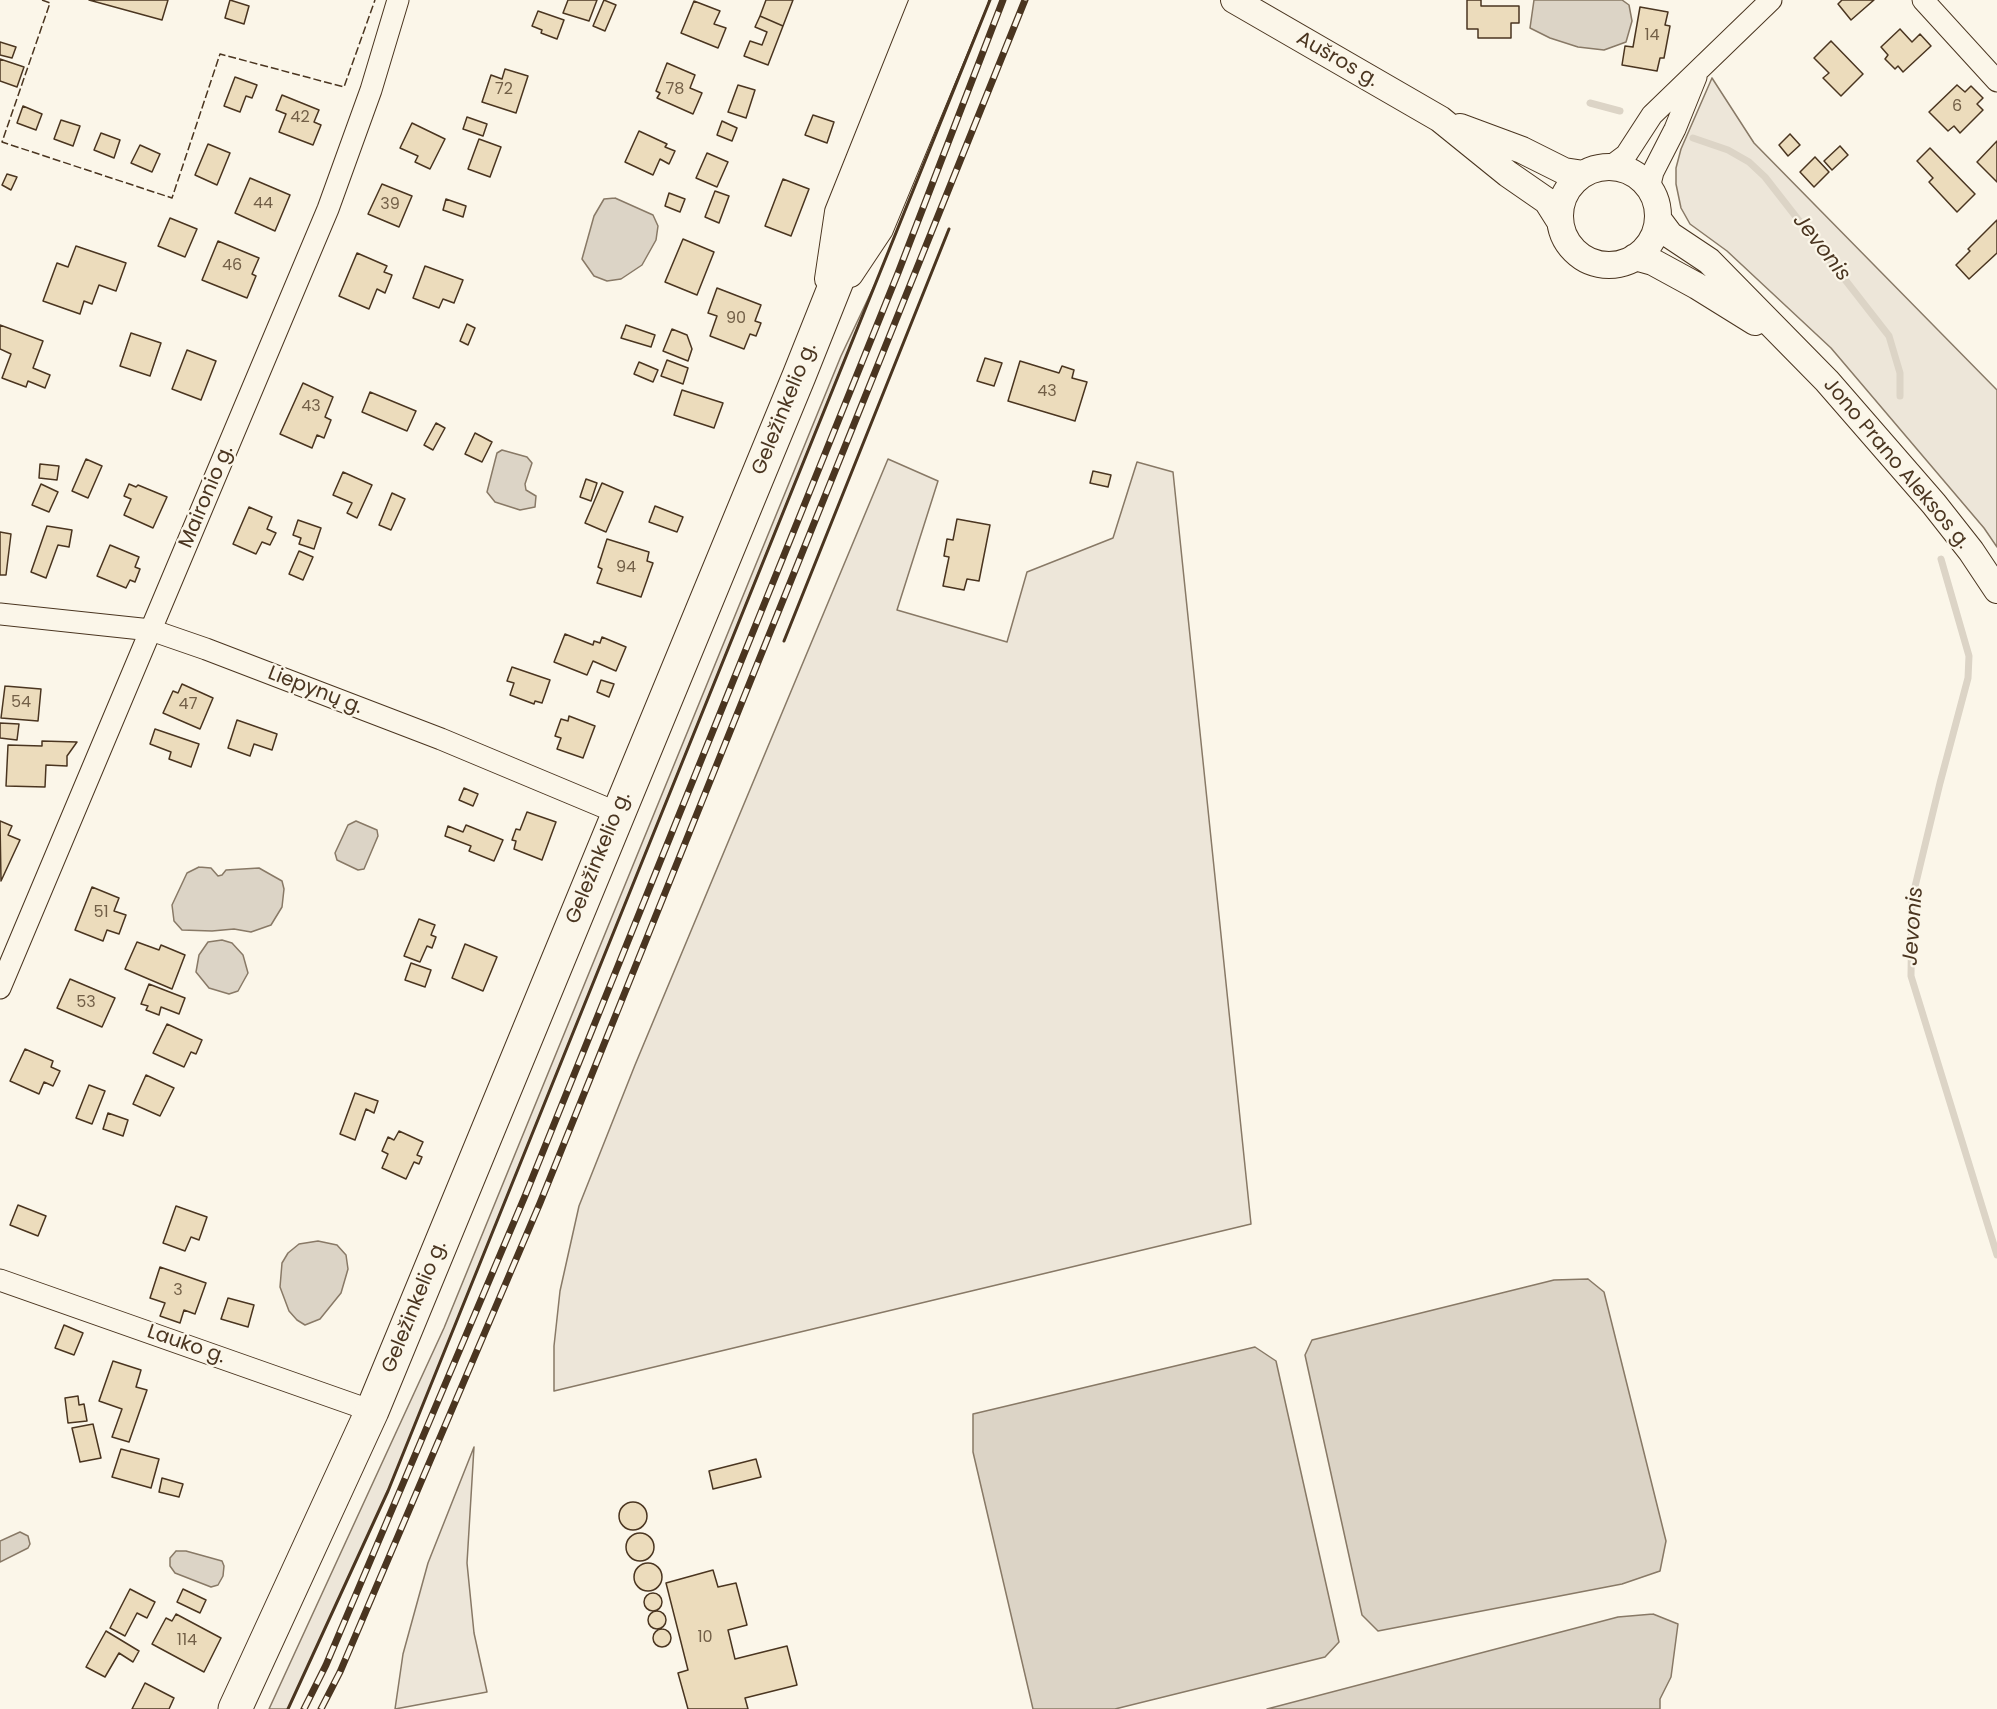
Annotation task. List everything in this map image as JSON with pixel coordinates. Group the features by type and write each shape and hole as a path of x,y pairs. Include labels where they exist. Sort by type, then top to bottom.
{"main road":[{"name":"Geležinkelio g.","path":"235,1709 372,1411 823,314 949,0"}],"street":[{"name":"Maironio g.","path":"0,987 328,209 371,90 398,0"},
{"path":"823,314 838,212 923,0"},
{"path":"823,314 880,229 975,0"},
{"name":"Aušros g.","path":"1234,0 1440,119 1508,174 1547,201 1559,220"},
{"path":"1610,167 1626,155 1652,116 1771,0"},
{"path":"1923,0 1997,81"},
{"path":"1649,188 1653,172 1675,129 1698,71"},
{"name":"Aušros g.","path":"1440,119 1522,150 1564,171 1584,174"},
{"path":"1610,167 1632,173 1649,188 1657,208 1658,219 1651,241 1635,257 1613,265 1590,262 1580,256 1563,234 1559,220 1560,206 1573,182 1596,169 1610,167"},
{"name":"Jono Prano Aleksos g.","path":"1658,219 1670,235 1709,261 1827,381 1934,504 1971,551 1997,590"},
{"name":"Jono Prano Aleksos g.","path":"1635,257 1653,262 1697,286 1789,343"},
{"name":"Liepynų g.","path":"0,615 150,630 206,649 441,739 618,813"},
{"name":"Lauko g.","path":"0,1280 372,1411"}],"shaded area":[{"path":"1534,0 1622,0 1629,5 1632,21 1626,42 1604,50 1578,47 1550,38 1530,28"},
{"path":"1712,78 1754,143 1997,390 1997,547 1984,528 1831,348 1727,251 1690,224 1681,208 1676,184 1676,168 1681,149"},
{"path":"615,198 653,215 658,226 656,240 642,265 621,279 607,281 594,276 582,259 594,216 604,199"},
{"path":"875,284 388,1491 288,1709 269,1709 444,1328 841,356"},
{"path":"502,450 527,457 532,463 525,484 526,490 536,496 535,507 520,510 495,502 487,492 497,453"},
{"path":"888,459 938,481 897,610 1007,642 1027,572 1113,538 1137,462 1173,472 1251,1224 554,1391 554,1346 560,1291 579,1206 635,1065"},
{"path":"356,821 377,830 378,836 364,869 358,870 337,860 335,853 348,825"},
{"path":"199,867 211,868 218,876 226,870 259,868 282,881 284,889 282,907 271,925 251,932 234,929 182,930 174,921 172,905 187,873"},
{"path":"222,940 232,943 243,955 248,973 238,991 229,994 209,988 196,972 199,955 208,942"},
{"path":"318,1241 337,1245 346,1255 348,1269 341,1293 320,1319 305,1325 289,1311 280,1287 282,1263 288,1253 299,1244"},
{"path":"1588,1279 1604,1292 1666,1541 1660,1571 1622,1584 1378,1631 1362,1615 1305,1355 1312,1340 1554,1280"},
{"path":"1255,1347 1276,1361 1339,1642 1325,1657 1115,1709 1033,1709 973,1452 973,1414"},
{"path":"474,1447 467,1563 474,1633 487,1692 395,1709 403,1654 428,1563"},
{"path":"20,1532 28,1536 30,1544 28,1548 0,1562 0,1541"},
{"path":"176,1551 186,1551 222,1561 223,1576 218,1585 211,1587 175,1573 170,1566 170,1558"},
{"path":"1653,1614 1678,1624 1671,1677 1660,1699 1660,1709 1267,1709 1618,1617"}],"building":[{"path":"89,0 168,0 162,20"},
{"path":"230,0 249,6 244,24 225,18"},
{"path":"568,0 597,0 589,21 563,13"},
{"path":"604,0 616,5 605,31 593,26"},
{"path":"766,0 793,0 783,26 760,16"},
{"path":"1467,0 1481,0 1481,6 1519,6 1519,23 1511,23 1511,38 1478,38 1478,29 1467,29"},
{"path":"1842,0 1874,0 1851,20 1838,4"},
{"path":"694,1 720,11 714,24 726,28 718,48 681,33"},
{"path":"1640,7 1668,12 1665,25 1670,26 1664,58 1660,58 1657,71 1622,65 1625,46 1633,47"},
{"path":"538,11 564,20 557,39 541,33 542,30 532,26"},
{"path":"760,16 783,26 768,65 744,56 750,41 762,45 767,32 755,27"},
{"path":"1900,29 1912,42 1920,34 1931,46 1903,72 1898,66 1895,69 1885,59 1888,55 1881,47"},
{"path":"1831,41 1863,74 1841,96 1823,78 1829,73 1814,58"},
{"path":"0,42 16,47 12,58 0,55"},
{"path":"0,59 24,67 17,87 0,81"},
{"path":"667,63 695,75 690,88 702,93 693,114 657,98 660,93 656,91"},
{"path":"505,69 528,76 516,113 482,102 491,75 502,79"},
{"path":"235,77 257,85 252,98 246,96 240,112 224,106"},
{"path":"738,85 755,90 746,118 728,112"},
{"path":"1957,85 1965,92 1971,86 1983,98 1977,104 1983,110 1960,133 1954,126 1948,131 1929,112"},
{"path":"282,95 319,110 314,122 321,125 313,145 279,132 286,114 276,110"},
{"path":"23,106 42,114 36,130 17,123"},
{"path":"813,115 834,122 827,143 805,135"},
{"path":"467,117 487,124 483,136 463,129"},
{"path":"61,120 80,126 73,146 54,139"},
{"path":"722,121 737,128 732,141 717,135"},
{"path":"412,123 445,139 430,169 415,162 418,156 400,148"},
{"path":"639,131 667,144 665,147 675,151 669,164 660,159 653,175 625,162"},
{"path":"101,133 120,140 114,158 94,150"},
{"path":"1790,134 1800,145 1788,156 1779,145"},
{"path":"479,139 501,147 490,177 468,169"},
{"path":"1997,141 1997,182 1977,162"},
{"path":"208,144 230,153 217,185 195,175"},
{"path":"140,145 160,154 152,172 131,163"},
{"path":"1840,146 1848,155 1832,170 1824,161"},
{"path":"1930,148 1975,194 1957,212 1929,182 1933,178 1917,161"},
{"path":"707,153 728,162 717,187 696,178"},
{"path":"1815,157 1829,172 1814,187 1800,172"},
{"path":"7,174 17,177 11,190 2,185"},
{"path":"250,178 290,195 275,231 235,213"},
{"path":"783,179 809,189 791,236 765,226"},
{"path":"382,184 412,196 399,227 368,214"},
{"path":"715,191 729,196 719,223 705,217"},
{"path":"669,193 685,199 680,212 665,206"},
{"path":"446,199 466,206 463,217 443,210"},
{"path":"170,218 197,229 185,257 158,246"},
{"path":"1997,220 1997,253 1969,279 1956,265 1970,251 1968,249"},
{"path":"683,239 714,252 697,295 665,282"},
{"path":"218,241 259,258 252,274 256,276 247,298 202,280"},
{"path":"76,246 126,263 116,291 99,285 92,304 84,301 80,314 43,301 57,263 68,267"},
{"path":"357,253 387,266 384,272 392,275 385,293 377,289 369,309 339,296"},
{"path":"425,266 463,280 454,303 443,299 439,308 413,298"},
{"path":"717,288 761,305 755,321 761,323 756,336 750,334 744,349 710,336 717,316 708,313"},
{"path":"467,324 475,328 468,345 460,341"},
{"path":"0,325 43,341 33,368 50,375 45,388 28,381 26,387 2,378 11,354 0,349"},
{"path":"626,325 655,335 651,347 621,338"},
{"path":"672,329 687,335 692,349 688,361 663,351"},
{"path":"131,333 161,343 150,376 120,366"},
{"path":"187,350 216,361 201,400 172,389"},
{"path":"985,358 1002,363 994,386 977,381"},
{"path":"667,360 688,368 683,384 661,376"},
{"path":"1020,361 1059,373 1062,366 1074,370 1072,378 1087,382 1075,421 1008,401"},
{"path":"639,362 658,370 653,382 634,374"},
{"path":"303,383 333,397 325,417 331,420 324,438 317,435 312,448 280,434"},
{"path":"682,390 723,403 714,428 674,415"},
{"path":"370,392 416,411 407,431 362,412"},
{"path":"436,423 445,428 433,450 424,445"},
{"path":"475,433 492,442 482,462 465,454"},
{"path":"86,459 102,466 88,498 72,491"},
{"path":"40,464 59,466 57,480 39,478"},
{"path":"1093,471 1111,475 1108,487 1090,483"},
{"path":"343,472 372,485 357,518 347,513 352,503 333,495"},
{"path":"586,479 597,483 591,501 580,497"},
{"path":"602,483 623,492 606,532 585,523"},
{"path":"41,484 58,492 49,512 32,505"},
{"path":"129,484 136,487 138,485 167,497 153,528 124,515 131,499 124,496"},
{"path":"392,493 405,499 391,530 379,525"},
{"path":"655,506 683,517 677,532 649,522"},
{"path":"249,507 272,517 267,529 276,533 270,545 262,542 256,554 233,544"},
{"path":"957,519 990,525 979,581 967,579 964,590 943,586 949,557 944,556 947,539 953,540"},
{"path":"298,520 321,528 314,549 299,544 301,538 293,535"},
{"path":"47,526 72,530 69,547 58,545 46,578 31,572"},
{"path":"0,532 11,534 6,575 0,575"},
{"path":"607,539 649,552 647,561 653,563 641,597 597,583 602,569 598,567"},
{"path":"110,545 139,557 135,567 140,569 135,582 130,580 126,588 97,576"},
{"path":"299,551 313,557 303,580 289,574"},
{"path":"565,634 593,645 594,641 600,643 602,637 626,647 616,671 593,661 587,675 554,662"},
{"path":"512,667 550,680 542,703 535,701 534,704 510,695 514,683 507,681"},
{"path":"601,680 614,684 609,697 597,692"},
{"path":"182,684 213,698 200,729 163,713 173,691 178,693"},
{"path":"5,686 41,689 38,721 1,718"},
{"path":"569,716 595,726 583,758 557,749 561,738 555,736 561,719 568,721"},
{"path":"237,720 277,734 272,750 254,744 250,756 228,748"},
{"path":"0,723 19,724 17,740 0,738"},
{"path":"155,729 199,744 191,767 169,759 171,752 150,744"},
{"path":"42,741 77,742 67,756 67,766 46,765 45,787 6,786 8,745 42,746"},
{"path":"464,788 478,794 473,806 459,800"},
{"path":"527,812 556,822 542,860 514,849 516,841 512,840 516,829 520,830"},
{"path":"0,821 12,826 8,835 20,840 1,881"},
{"path":"466,825 503,840 494,861 469,851 471,846 445,836 448,826 463,832"},
{"path":"92,887 119,898 114,911 126,915 119,934 107,930 103,941 75,930"},
{"path":"419,919 435,925 431,935 436,937 432,948 427,946 420,962 404,956"},
{"path":"137,942 159,950 161,945 185,955 172,989 125,969"},
{"path":"465,944 497,957 483,991 452,978"},
{"path":"411,963 431,970 425,987 405,980"},
{"path":"70,979 115,998 102,1027 57,1008"},
{"path":"149,984 185,998 179,1014 161,1007 159,1015 146,1010 148,1006 141,1004"},
{"path":"167,1024 202,1040 196,1054 191,1052 184,1067 153,1053"},
{"path":"25,1049 53,1061 51,1067 60,1071 53,1086 44,1082 39,1094 10,1081"},
{"path":"146,1075 174,1088 160,1116 133,1104"},
{"path":"89,1085 105,1091 92,1124 76,1118"},
{"path":"355,1093 378,1101 374,1113 366,1109 355,1140 340,1134"},
{"path":"108,1113 128,1120 123,1136 103,1129"},
{"path":"399,1131 423,1142 417,1155 422,1157 419,1164 414,1162 406,1179 382,1168 388,1154 382,1151 388,1137 394,1140"},
{"path":"18,1205 46,1216 38,1236 10,1225"},
{"path":"176,1206 207,1217 199,1240 191,1237 185,1251 163,1243"},
{"path":"160,1267 206,1283 195,1314 184,1310 180,1323 160,1316 165,1303 150,1298"},
{"path":"228,1298 254,1305 248,1327 221,1319"},
{"path":"64,1325 83,1333 74,1355 55,1348"},
{"path":"113,1361 141,1370 136,1387 147,1390 129,1442 112,1437 122,1409 99,1401"},
{"path":"78,1396 79,1405 84,1404 87,1421 68,1423 65,1398"},
{"path":"93,1424 101,1458 80,1462 72,1428"},
{"path":"121,1449 159,1459 151,1488 112,1477"},
{"path":"756,1459 761,1477 713,1489 709,1471"},
{"path":"162,1478 183,1484 179,1497 159,1492"},
{"path":"633,1502 643,1506 647,1516 643,1526 633,1530 623,1526 619,1516 623,1506"},
{"path":"640,1533 650,1537 654,1547 650,1557 640,1561 630,1557 626,1547 630,1537"},
{"path":"648,1563 658,1567 662,1577 658,1587 648,1591 638,1587 634,1577 638,1567"},
{"path":"713,1570 718,1587 736,1583 747,1625 728,1630 735,1659 787,1646 797,1685 745,1698 748,1709 688,1709 678,1673 688,1670 666,1583"},
{"path":"130,1589 155,1602 147,1618 137,1613 125,1636 110,1628"},
{"path":"183,1589 206,1600 200,1613 177,1602"},
{"path":"653,1593 659,1596 662,1602 659,1608 653,1611 647,1608 644,1602 647,1596"},
{"path":"657,1611 663,1614 666,1620 663,1626 657,1629 651,1626 648,1620 651,1614"},
{"path":"176,1614 221,1638 204,1672 152,1644 166,1618 172,1621"},
{"path":"662,1629 668,1632 671,1638 668,1644 662,1647 656,1644 653,1638 656,1632"},
{"path":"106,1631 139,1651 133,1662 119,1653 105,1677 86,1667"},
{"path":"145,1683 174,1698 169,1709 132,1709"}],"waterway":[{"name":"Jevonis","path":"1590,103 1620,111"},
{"name":"Jevonis","path":"1693,138 1728,150 1749,162 1765,177 1889,336 1900,373 1900,396"},
{"name":"Jevonis","path":"1941,559 1969,656 1968,678 1912,899 1911,976 1997,1255"}],"railway":[{"path":"304,1709 326,1665 525,1196 898,273 1003,0"},
{"path":"321,1709 340,1672 540,1203 1025,0"}],"fence":[{"path":"42,0 50,3 2,142 172,198 220,54 344,87 375,0"}],"wall":[{"path":"288,1709 388,1491 990,0"},
{"path":"784,641 949,229"}]}
